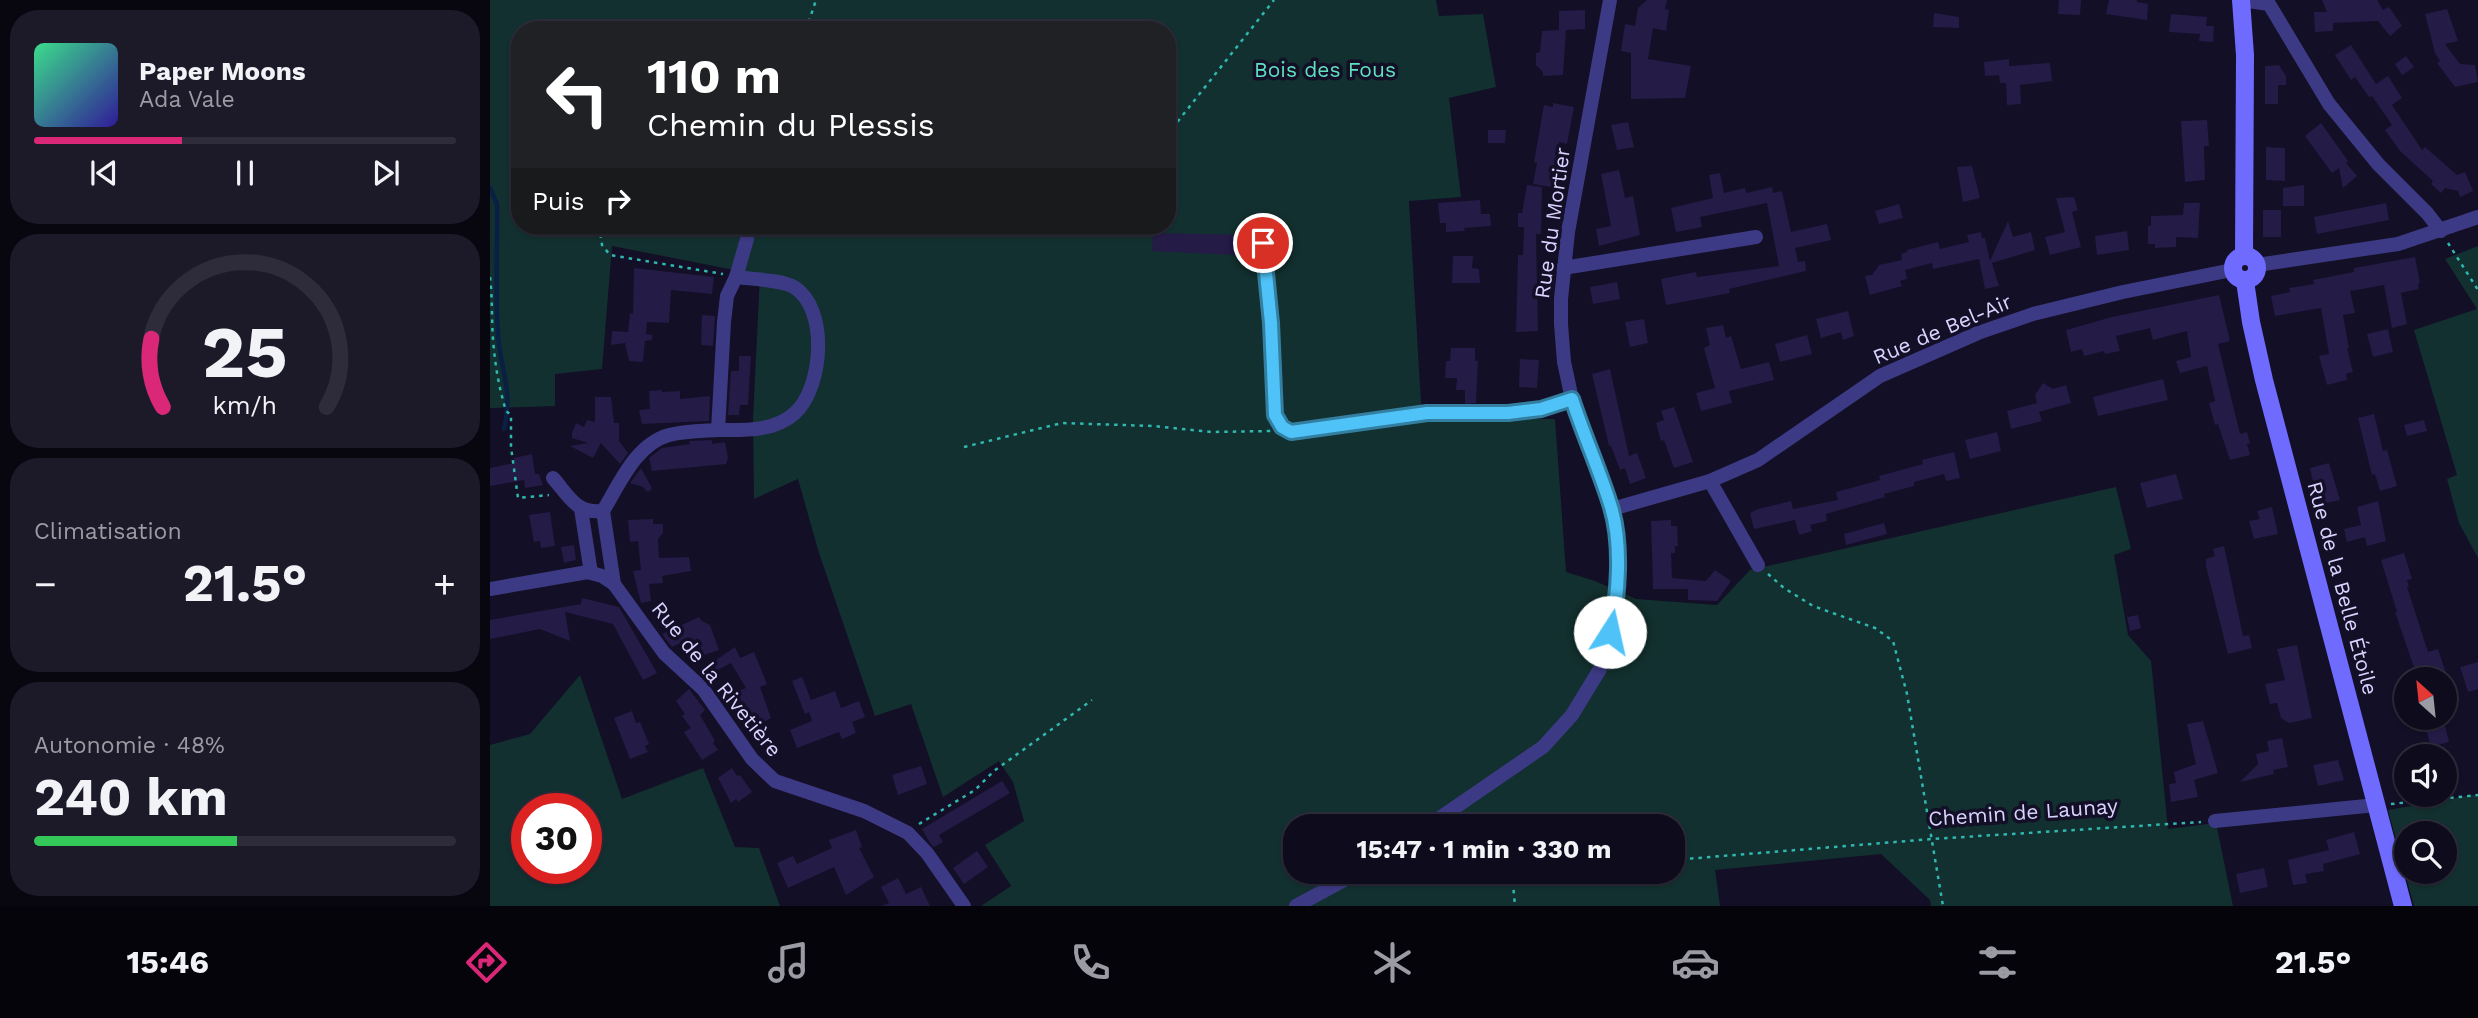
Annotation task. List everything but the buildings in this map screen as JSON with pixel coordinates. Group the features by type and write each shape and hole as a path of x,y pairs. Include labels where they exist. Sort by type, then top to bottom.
{"street":[{"name":"Rue du Mortier","path":"1445,814 1543,747 1572,715 1600,670 1615,613 1618,559 1612,509 1572,399 1562,347 1561,299 1563,268 1610,0"},
{"path":"2239,275 2256,274 2250,260 2241,0 2273,2 2329,104 2378,164 2427,213 2441,231"},
{"path":"2250,260 2398,244 2478,217"},
{"path":"1563,268 1756,237"},
{"path":"718,430 727,296 736,277 747,239"},
{"name":"Rue de Bel-Air","path":"1612,509 1710,481 1758,460 1880,376 1978,333 2059,308 2239,275"},
{"name":"Rue de la Belle Étoile","path":"2239,275 2264,380 2403,906"},
{"path":"614,584 603,511 640,452 656,439 672,434 761,429 779,423 796,412 807,396 819,347 814,310 807,298 792,286 736,277"},
{"path":"553,478 581,509 603,511"},
{"path":"1710,481 1758,565"},
{"path":"490,589 591,573 581,509"},
{"name":"Rue de la Rivetière","path":"591,573 614,584 664,653 703,689 752,759 775,781 864,811 908,834 927,853 964,906"},
{"path":"2215,821 2376,805"},
{"path":"1296,906 1338,884"}],"lane":[{"path":"1260,216 1271,323 1275,415 1282,427 1291,432 1301,432 1427,413 1508,413 1541,409 1572,399"}],"path":[{"path":"809,21 816,0"},
{"path":"1176,124 1274,0"},
{"path":"2441,231 2478,290"},
{"path":"600,235 602,245 610,255 736,277"},
{"path":"490,277 498,381 506,411 511,415 510,447 518,498 566,493"},
{"path":"964,447 1062,423 1269,433 1282,427"},
{"path":"1758,565 1784,589 1813,606 1875,628 1894,641 1907,694 1943,906"},
{"path":"908,834 922,821 975,790 994,771 1092,700"},
{"path":"2376,805 2478,794"},
{"name":"Chemin de Launay","path":"1685,859 1932,839 2215,821"},
{"path":"1513,884 1515,906"}],"green space":[{"name":"Bois des Fous","path":"490,0 1436,0 1439,16 1483,14 1496,87 1449,98 1461,197 1409,201 1422,419 1555,419 1566,572 1636,599 1717,605 1750,570 2116,487 2131,549 2114,555 2128,635 2151,661 2168,829 2216,823 2233,906 1931,906 1930,900 1881,854 1715,870 1720,906 981,906 1011,886 985,845 1024,821 1013,782 999,761 943,797 911,704 875,716 819,553 798,479 754,499 753,419 760,275 612,246 602,369 555,374 555,406 490,408"},
{"path":"2478,246 2478,558 2459,523 2447,479 2457,475 2414,330 2477,309 2445,259"},
{"path":"580,675 622,799 703,768 735,847 759,848 780,906 490,906 490,745 530,734"},
{"path":"2478,794 2478,906 2414,906 2408,884 2457,884 2457,821 2394,821 2394,832 2388,810 2405,807 2457,807 2457,798"}],"waterway":[{"path":"490,188 497,204 496,293 499,345 507,395 504,429"}],"route":[{"path":"1263,243 1271,323 1275,415 1282,427 1291,432 1427,413 1508,413 1541,409 1572,399 1612,509 1618,559 1615,613 1610,632"}]}
